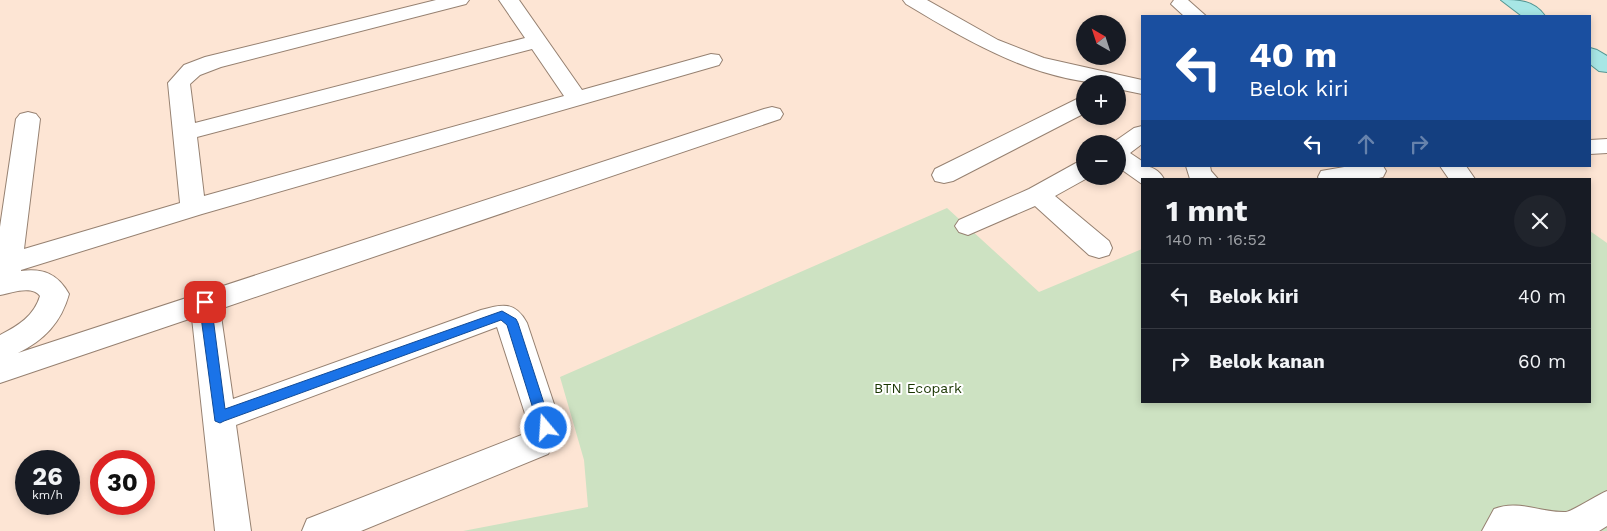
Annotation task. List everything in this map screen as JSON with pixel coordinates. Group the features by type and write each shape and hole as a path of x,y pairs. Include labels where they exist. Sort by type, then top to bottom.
{"main road":[{"path":"1511,0 1534,15"},
{"path":"1591,55 1607,66"}],"street":[{"path":"193,208 179,83 192,70 213,62 459,0"},
{"path":"509,0 577,99"},
{"path":"913,0 983,41 1018,56 1129,87"},
{"path":"1181,4 1195,15"},
{"path":"186,133 537,41"},
{"path":"3,274 193,208 711,60"},
{"path":"944,175 1076,109"},
{"path":"0,371 772,114"},
{"path":"3,274 28,120"},
{"path":"1126,144 1141,134"},
{"path":"1591,147 1607,146"},
{"path":"1126,161 1151,178"},
{"path":"1198,167 1199,174 1205,178"},
{"path":"1453,167 1462,178"},
{"path":"1330,178 1374,171"},
{"path":"968,226 1038,195 1076,174"},
{"path":"1038,195 1099,248"},
{"path":"0,348 19,340 40,324 52,308 55,294 47,284 3,274"},
{"path":"205,302 233,531"},
{"path":"220,417 491,318 502,315 512,323 546,428 536,444 320,531"},
{"path":"1500,531 1506,520 1573,530 1607,507"}],"green space":[{"name":"BTN Ecopark","path":"947,208 1039,292 1141,249 1141,403 1591,403 1591,232 1607,243 1607,531 463,531 588,507 584,460 560,377"}],"route":[{"path":"205,302 220,417 502,315 512,323 546,428"}]}
